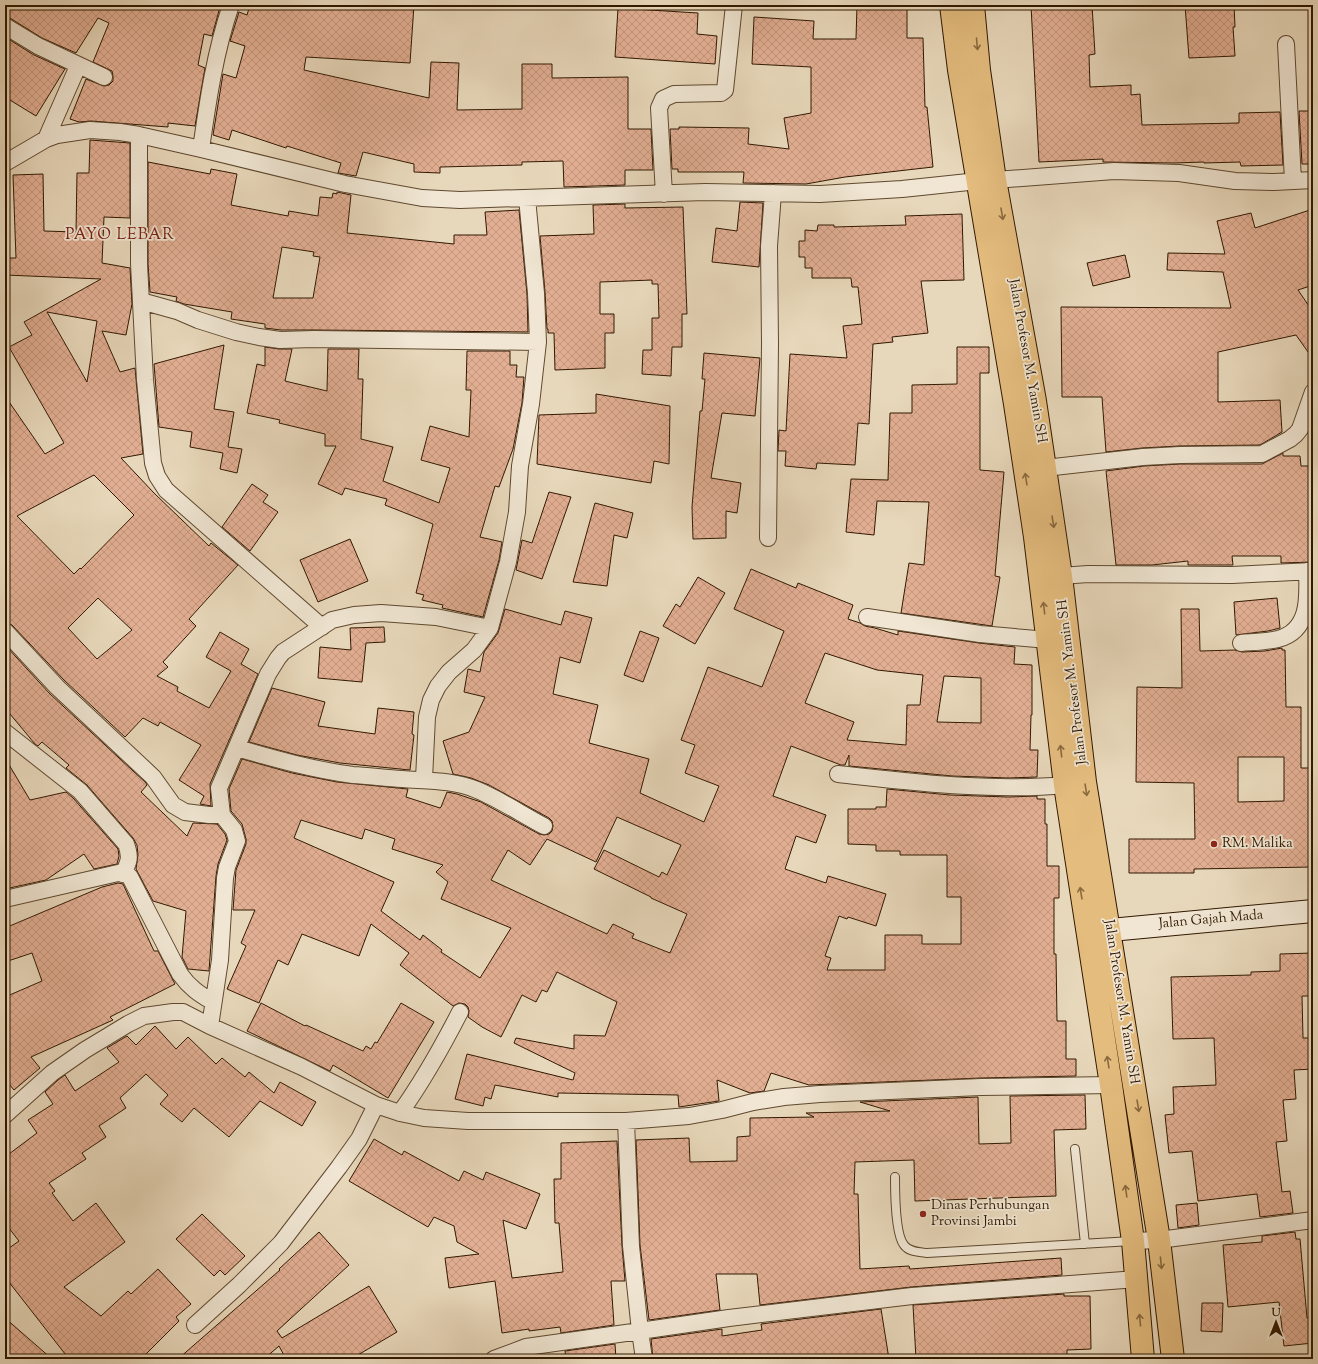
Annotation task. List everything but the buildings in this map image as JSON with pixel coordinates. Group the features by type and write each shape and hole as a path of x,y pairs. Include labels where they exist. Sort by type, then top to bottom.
{"highway":[{"name":"Jalan Profesor M. Yamin SH","path":"951,5 959,70 987,180 1025,402 1035,537 1065,785 1111,1085 1133,1241 1143,1359"},
{"name":"Jalan Profesor M. Yamin SH","path":"973,5 987,180"},
{"name":"Jalan Profesor M. Yamin SH","path":"1025,402 1045,468 1061,576 1085,782 1159,1240 1173,1359"}],"main road":[{"name":"Jalan Gajah Mada","path":"1087,932 1313,911"}],"street":[{"path":"201,149 215,60 231,5"},
{"path":"664,194 659,108 663,100 674,94 724,92 734,5"},
{"path":"5,26 38,46 104,77"},
{"path":"1286,44 1293,181"},
{"path":"46,139 78,66"},
{"path":"5,163 46,139 57,135 90,130 139,135 345,184 422,198 460,200 717,192 820,194 902,189 987,180 1114,171 1179,173 1235,180 1274,182 1313,180"},
{"path":"139,135 138,206 145,380 153,463 157,476 166,490 322,627"},
{"path":"768,193 770,343 768,538"},
{"path":"424,779 426,723 431,700 438,686 449,672 474,650 490,628 508,562 517,512 520,466 531,404 538,342 536,293 527,198"},
{"path":"141,301 177,310 198,320 236,332 280,340 314,339 538,342"},
{"path":"1045,468 1166,456 1262,454 1290,439 1296,434 1300,428 1313,392"},
{"path":"1061,576 1088,574 1232,575 1310,571 1308,601 1301,622 1294,631 1286,637 1277,640 1240,643"},
{"path":"210,1026 220,960 225,878 227,867 237,841 234,830 222,815 219,788 268,674 278,658 283,652 332,620 354,615 381,613 436,617 490,628"},
{"path":"867,617 980,634 1048,640"},
{"path":"5,632 57,687 153,777 173,806 186,812 222,815"},
{"path":"5,732 80,792 126,844 129,853 128,862 123,874"},
{"path":"237,748 309,767 351,774 449,782 477,790 544,826"},
{"path":"838,774 932,784 1008,787 1065,785"},
{"path":"5,899 118,873 128,875 180,974 195,992 213,1002"},
{"path":"5,1115 52,1073 122,1028 144,1016 160,1013 183,1012 210,1026 302,1067 376,1105 400,1113 424,1118 468,1120 626,1120 689,1116 753,1102 806,1095 981,1087 1111,1085"},
{"path":"400,1113 426,1075 460,1012"},
{"path":"195,1325 239,1285 281,1243 359,1139 376,1105"},
{"path":"626,1120 630,1246 644,1359"},
{"path":"1133,1241 1159,1240 1313,1220"},
{"path":"494,1359 526,1347 729,1318 912,1296 1137,1279"}],"lane":[{"path":"1075,1149 1085,1244"},
{"path":"895,1177 897,1223 900,1238 909,1250 927,1253 1133,1241"}],"place":[{"name":"RM. Malika","path":"1214,844"},
{"name":"Dinas Perhubungan Provinsi Jambi","path":"923,1214"}],"district":[{"name":"PAYO LEBAR","path":"120,235"}]}
